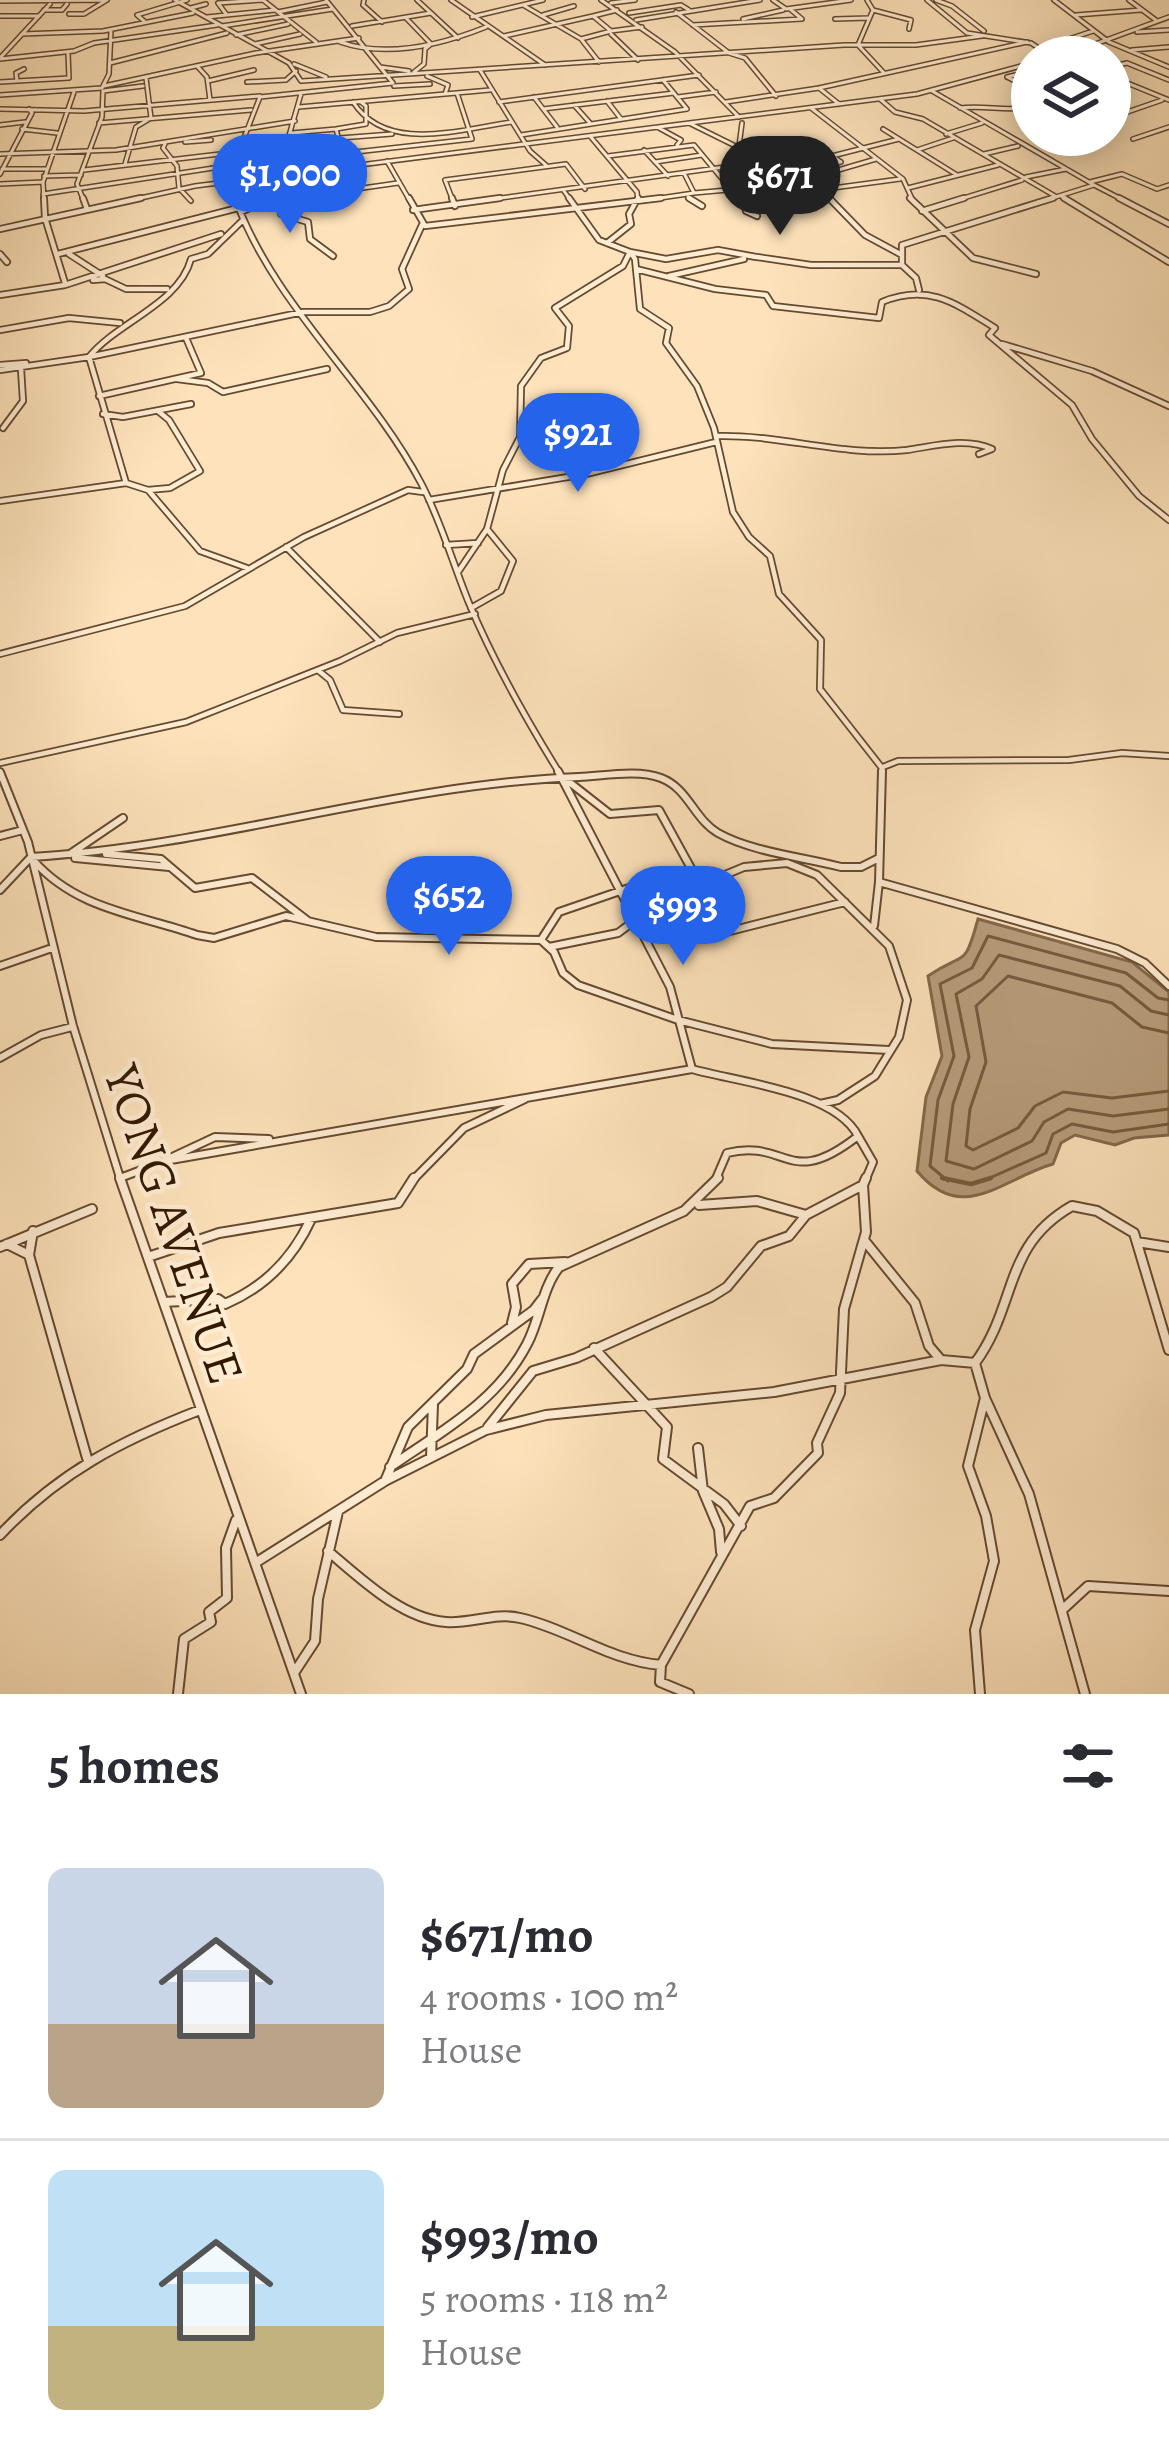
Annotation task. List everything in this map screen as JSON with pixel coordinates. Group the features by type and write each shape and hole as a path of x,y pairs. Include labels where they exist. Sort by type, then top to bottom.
{"street":[{"path":"0,1 107,0"},
{"path":"44,10 85,14 107,0"},
{"path":"144,20 137,15 187,0"},
{"path":"218,2 263,0 319,43"},
{"path":"0,59 71,52 336,0"},
{"path":"364,0 363,5 382,22"},
{"path":"417,0 458,38"},
{"path":"451,0 545,65"},
{"path":"472,17 544,0"},
{"path":"566,0 593,16 638,60"},
{"path":"604,2 635,0"},
{"path":"636,20 760,0"},
{"path":"736,20 770,24 802,19 773,0"},
{"path":"693,25 850,0"},
{"path":"867,0 873,10 911,20 909,29"},
{"path":"927,0 960,28 1011,39"},
{"path":"936,0 952,6 983,33"},
{"path":"1055,0 1099,36"},
{"path":"1129,0 1157,21"},
{"path":"2,18 21,1"},
{"path":"177,1 251,45 328,80"},
{"path":"326,1 370,52 393,83 390,86"},
{"path":"0,59 52,2"},
{"path":"62,10 69,2"},
{"path":"218,2 226,14"},
{"path":"604,2 636,20 718,92 740,120 739,146"},
{"path":"626,14 679,2 689,10"},
{"path":"22,34 113,30 177,16 206,4"},
{"path":"269,5 293,9"},
{"path":"521,5 580,39 599,62"},
{"path":"540,16 574,6"},
{"path":"206,18 333,9"},
{"path":"154,10 157,18"},
{"path":"506,36 618,10"},
{"path":"858,45 873,10"},
{"path":"1076,15 1141,10"},
{"path":"676,12 729,53 748,60 776,96"},
{"path":"350,26 431,13"},
{"path":"62,20 69,14"},
{"path":"2,18 39,16"},
{"path":"161,32 177,16"},
{"path":"1120,36 1169,17"},
{"path":"406,18 431,44"},
{"path":"835,19 870,18"},
{"path":"723,21 734,29"},
{"path":"110,62 290,24"},
{"path":"335,41 370,52 431,44 486,27"},
{"path":"580,39 642,27"},
{"path":"506,36 516,28"},
{"path":"86,209 79,188 99,123 113,30"},
{"path":"1127,32 1169,30"},
{"path":"1068,36 1093,32"},
{"path":"251,45 302,33"},
{"path":"302,81 916,45 983,33"},
{"path":"359,38 266,52 92,91 0,97 3,109 67,110 429,80"},
{"path":"416,73 431,44"},
{"path":"858,45 886,74"},
{"path":"726,102 818,88 1011,46"},
{"path":"1131,51 1169,47"},
{"path":"69,78 71,52"},
{"path":"1131,52 1169,67"},
{"path":"289,63 302,81 301,94 274,184 281,214 308,222 310,239 333,256"},
{"path":"1131,65 1169,80"},
{"path":"196,66 208,81 210,100"},
{"path":"380,67 416,73 448,86 445,94"},
{"path":"0,229 178,188 740,120 932,91 1011,69"},
{"path":"17,81 16,73 23,70"},
{"path":"208,81 254,70"},
{"path":"480,70 527,145 547,166"},
{"path":"257,88 247,82 286,80 296,71"},
{"path":"499,102 699,75"},
{"path":"0,82 69,78 92,91"},
{"path":"143,80 149,119"},
{"path":"429,80 431,95"},
{"path":"521,135 687,109 663,80"},
{"path":"1131,85 1167,99"},
{"path":"606,87 617,99"},
{"path":"818,88 838,104"},
{"path":"299,107 490,90"},
{"path":"932,91 1011,139"},
{"path":"65,282 62,253 45,218 43,194 50,155 74,92"},
{"path":"543,109 718,92"},
{"path":"43,194 284,159 470,140 457,93"},
{"path":"239,180 236,167 253,110 262,96"},
{"path":"534,97 558,128"},
{"path":"880,99 895,112 923,118 1169,262"},
{"path":"1131,111 1167,99"},
{"path":"607,100 621,119"},
{"path":"361,102 375,148"},
{"path":"353,103 358,118 395,134"},
{"path":"958,109 990,104 1011,110"},
{"path":"574,105 590,123"},
{"path":"812,108 903,179 922,211 984,263 1036,274"},
{"path":"99,123 253,110"},
{"path":"30,111 1,171 44,176"},
{"path":"125,164 136,128 149,119"},
{"path":"178,188 181,174 163,148 167,144 295,121"},
{"path":"0,125 25,122"},
{"path":"0,184 201,154 512,122"},
{"path":"599,122 606,133"},
{"path":"688,123 800,178 865,235 902,255"},
{"path":"946,134 982,123"},
{"path":"290,133 369,126"},
{"path":"655,127 677,135 681,140 676,145"},
{"path":"22,129 68,134"},
{"path":"883,129 957,175"},
{"path":"336,130 342,153"},
{"path":"1133,139 1167,130"},
{"path":"201,154 214,132"},
{"path":"590,136 630,182 638,202"},
{"path":"917,150 953,138"},
{"path":"835,172 826,165 841,162 832,156 899,139"},
{"path":"0,154 50,155 211,140"},
{"path":"608,156 694,145 734,192"},
{"path":"981,155 1011,148"},
{"path":"644,150 668,176"},
{"path":"412,210 586,189 793,154"},
{"path":"655,162 702,155"},
{"path":"1042,156 1169,224"},
{"path":"800,178 877,158"},
{"path":"387,161 422,225"},
{"path":"455,206 443,181 547,166 569,165 586,189"},
{"path":"908,188 998,165"},
{"path":"348,166 357,189"},
{"path":"922,211 1067,169"},
{"path":"684,173 694,193"},
{"path":"902,265 902,245 1122,174 1157,189 1169,185"},
{"path":"818,190 903,179"},
{"path":"229,182 241,213 302,312 425,492 473,611 523,714 670,987 682,1051 692,1069"},
{"path":"62,253 241,213 279,197 398,183"},
{"path":"422,225 806,183"},
{"path":"795,187 797,202"},
{"path":"178,188 191,201"},
{"path":"806,202 818,196 818,190"},
{"path":"564,191 599,240 630,252 666,260 718,250 811,265 902,265 916,278 919,290"},
{"path":"741,192 746,211 757,216"},
{"path":"685,195 703,206"},
{"path":"500,201 510,218"},
{"path":"608,243 629,228 629,214 638,202"},
{"path":"426,208 450,221 476,222"},
{"path":"89,357 108,332 127,323 190,273 191,259 208,254 241,213"},
{"path":"0,368 89,357 302,312 370,312 398,300 409,289 402,269 422,225"},
{"path":"0,296 104,276 231,230"},
{"path":"630,252 640,309 669,328 666,343 697,386 737,519 770,556 776,590 821,640 820,689 882,768 874,929"},
{"path":"458,572 488,529 498,486 520,437 521,386 542,358 567,348 569,326 555,308 623,266 630,252"},
{"path":"62,253 126,289 170,289"},
{"path":"0,254 7,262"},
{"path":"666,277 756,257"},
{"path":"636,269 766,295 773,306 828,310 857,319 878,318 882,302 919,290 995,328 989,335 1072,405 1092,440 1149,508 1169,520"},
{"path":"0,330 69,317 127,323"},
{"path":"99,396 203,371 186,338"},
{"path":"999,343 1092,371 1169,406"},
{"path":"89,357 126,483"},
{"path":"0,368 72,360"},
{"path":"3,428 26,395 28,382 20,368"},
{"path":"177,379 208,383 223,392 327,369"},
{"path":"103,413 123,417 191,404"},
{"path":"0,501 126,483 148,490 170,488 200,471 169,420 158,411"},
{"path":"429,500 586,474 716,439 803,439 834,450 919,450 962,441 980,442 992,449 979,454"},
{"path":"148,490 194,546 247,568"},
{"path":"0,653 117,627 185,606 286,547 408,490 425,492"},
{"path":"0,763 186,722 418,625 473,611 501,591 513,561 488,529"},
{"path":"446,544 479,542"},
{"path":"286,547 380,642"},
{"path":"317,669 330,680 343,710 399,714"},
{"path":"882,768 898,761 1069,760 1122,753 1169,757"},
{"name":"YONG AVENUE","path":"0,772 31,857 72,1028 120,1178 301,1694"},
{"path":"0,890 31,857 99,853 494,780 560,776 661,778 687,798 697,819 723,836 842,866 879,859"},
{"path":"560,776 570,779 610,814 659,810 726,932 845,902"},
{"path":"67,856 123,818"},
{"path":"0,836 23,830"},
{"path":"99,853 161,859 195,888 252,878 311,923"},
{"path":"67,856 172,867"},
{"path":"31,857 52,885 82,902 214,938 286,916 376,937 545,944 618,932 634,921"},
{"path":"165,1161 692,1069 746,1084 773,1083 792,1100 838,1100 875,1076 899,1037 907,1000 889,946 817,875 787,863 744,867 720,878 656,879 620,890 559,912 545,944"},
{"path":"879,883 1117,949 1145,963 1169,986"},
{"path":"545,944 563,973 578,985 678,1020 772,1044 889,1050"},
{"path":"0,966 52,948"},
{"path":"0,1058 41,1035 72,1028"},
{"path":"148,1257 218,1233 398,1203 408,1183 452,1137 479,1118 511,1113 527,1096"},
{"path":"689,1694 660,1682 661,1665 750,1506 774,1498 818,1453 817,1443 835,1406 842,1377 844,1309 864,1240 862,1185 873,1162 854,1124 820,1103"},
{"path":"699,1205 723,1173 727,1153 752,1147 791,1168 836,1154 857,1136"},
{"path":"120,1178 215,1137 284,1139"},
{"path":"486,1430 533,1371 711,1297 727,1287 761,1246 789,1235 806,1215 862,1185"},
{"path":"512,1323 516,1307 512,1284 529,1264 565,1262 606,1249 699,1205 757,1201 806,1215"},
{"path":"975,1363 992,1343 1007,1283 1022,1249 1057,1214 1072,1206 1097,1211 1134,1233 1169,1350"},
{"path":"3,1245 92,1209"},
{"path":"164,1302 218,1299 225,1304 238,1299 297,1252 311,1219"},
{"path":"33,1231 29,1255 87,1458"},
{"path":"864,1240 915,1303 929,1346 941,1360"},
{"path":"1137,1242 1169,1247"},
{"path":"3,1245 29,1255"},
{"path":"390,1467 502,1384 538,1322 550,1276 565,1262"},
{"path":"386,1481 408,1427 467,1369 474,1354 534,1310 546,1294"},
{"path":"594,1348 667,1427 663,1459 683,1481 728,1502 742,1526"},
{"path":"254,1563 386,1481 486,1430 546,1415 774,1392 941,1360 975,1363"},
{"path":"975,1363 985,1397 1029,1494 1085,1694"},
{"path":"979,1694 975,1630 994,1561 986,1516 968,1466 985,1397"},
{"path":"431,1457 433,1401"},
{"path":"0,1535 47,1487 111,1443 200,1410"},
{"path":"698,1448 703,1491 719,1529 721,1552"},
{"path":"294,1674 315,1641 338,1512"},
{"path":"178,1694 184,1640 211,1622 209,1612 226,1598 226,1547 238,1517"},
{"path":"328,1551 370,1586 436,1621 471,1621 493,1615 519,1618 661,1665"},
{"path":"1062,1610 1088,1586 1169,1591"}],"water":[{"path":"978,919 1132,962 1169,992 1169,1135 1115,1145 1075,1135 1061,1143 1053,1164 967,1197 934,1187 917,1171 926,1097 942,1056 928,976 966,953"}]}
